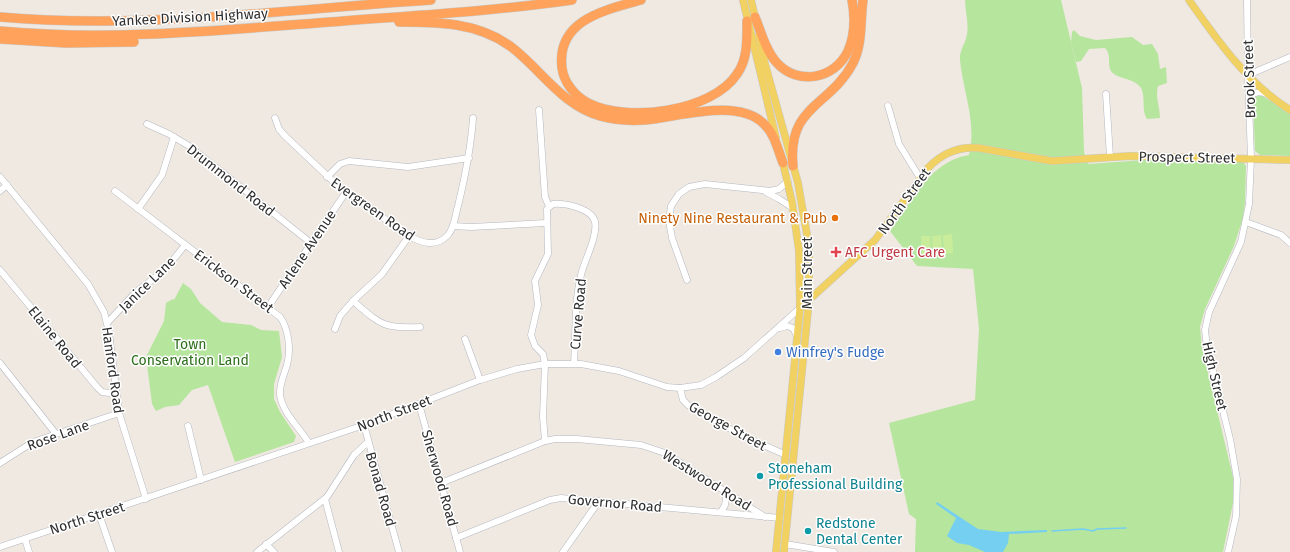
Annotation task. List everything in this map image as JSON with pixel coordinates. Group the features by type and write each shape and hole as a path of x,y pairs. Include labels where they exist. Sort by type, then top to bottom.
{"highway":[{"path":"358,6 397,0"},
{"name":"Yankee Division Highway","path":"0,16 69,22 127,22 431,0"},
{"name":"Yankee Division Highway","path":"0,31 107,36 208,31 491,9 572,0"},
{"path":"640,0 589,17 575,27 568,37 562,56 564,75 574,92 588,103 611,111 640,112 667,109 710,98 726,88 740,69 746,50 751,19"},
{"path":"751,19 777,63 792,74 814,77 832,70 847,54 854,26 852,0"},
{"path":"793,166 793,142 798,125 806,114 845,76 856,57 862,30 863,0"},
{"path":"309,24 432,22 471,28 495,37 510,46 566,97 583,109 598,115 610,118 637,120 729,110 751,115 761,121 769,130 783,163"},
{"path":"0,39 94,43 166,40 208,31"}],"main road":[{"name":"Main Street","path":"743,0 751,19 765,64 793,166 802,202 809,246 809,300 784,552"},
{"name":"Main Street","path":"751,0 751,19 788,182 799,251 800,308 776,552"},
{"path":"1190,0 1229,55 1268,95 1290,110"},
{"name":"North Street","path":"800,308 875,240 920,178 932,163 943,154 967,147 989,149 1052,161 1083,159"},
{"name":"Prospect Street","path":"1083,159 1151,156 1290,160"}],"street":[{"name":"Brook Street","path":"1248,0 1248,75 1251,158"},
{"path":"1248,75 1290,57"},
{"path":"1250,102 1251,96 1255,93 1261,92 1268,95"},
{"path":"1106,94 1110,157"},
{"path":"888,106 899,144 920,178"},
{"path":"539,110 545,197 549,206 547,209 546,223 548,254 535,281 538,305 532,335 534,343 544,355 543,417 545,441"},
{"name":"Evergreen Road","path":"276,118 279,129 284,135 327,177 409,236 421,242 433,243 440,241 448,235 453,226 469,158 473,118"},
{"name":"Drummond Road","path":"147,124 174,137 196,152 311,243"},
{"path":"138,209 164,171 174,137"},
{"path":"327,177 340,164 349,161 408,167 469,158"},
{"name":"High Street","path":"1228,552 1236,516 1237,479 1230,439 1207,347 1206,326 1209,312 1240,242 1246,222 1250,200 1251,158"},
{"name":"Hanford Road","path":"0,177 92,289 107,323 119,413 146,499"},
{"path":"687,280 669,224 670,208 677,196 689,187 702,184 764,192 776,190 788,182"},
{"path":"0,191 7,185"},
{"name":"Erickson Street","path":"115,192 268,307 282,320 287,338 289,356 280,387 282,401 286,410 309,443"},
{"name":"Arlene Avenue","path":"268,307 346,192"},
{"path":"764,192 779,199 792,208"},
{"name":"Curve Road","path":"549,206 555,204 570,206 588,213 595,222 594,234 578,286 574,363"},
{"path":"1246,222 1281,235 1290,243"},
{"path":"453,226 472,227 546,223"},
{"path":"335,329 342,314 353,301 382,274 409,236"},
{"name":"Janice Lane","path":"107,323 136,292 165,270 185,245"},
{"name":"Elaine Road","path":"0,270 97,387 102,392 116,394"},
{"path":"353,301 384,326 395,328 420,327"},
{"name":"North Street","path":"0,547 364,425 480,380 517,368 545,364 574,363 609,368 662,386 680,388 701,385 716,377 744,358 800,308"},
{"path":"779,328 786,326 793,328 796,332 797,340"},
{"path":"465,339 480,380"},
{"path":"0,363 56,434"},
{"name":"George Street","path":"680,388 682,398 689,406 743,436 786,455"},
{"name":"Sherwood Road","path":"419,404 460,552"},
{"name":"Rose Lane","path":"1,460 27,445 119,413"},
{"name":"Bonad Road","path":"364,425 399,552"},
{"path":"188,426 201,480"},
{"name":"Westwood Road","path":"442,483 545,441 568,438 648,447 665,453 765,516"},
{"path":"257,552 324,499 354,455 368,442"},
{"path":"721,512 726,505 726,492"},
{"name":"Governor Road","path":"456,538 554,499 568,498 780,518"},
{"path":"324,499 339,552"},
{"path":"563,552 599,501"},
{"path":"99,514 112,552"},
{"path":"25,539 29,552"},
{"path":"266,544 274,552"},
{"path":"785,544 834,552"}],"green space":[{"path":"965,0 1061,0 1082,88 1084,152 1088,164 1144,160 1243,162 1246,166 1243,218 1234,246 1205,309 1200,327 1202,348 1233,477 1233,503 1223,552 915,552 916,519 909,514 889,423 975,400 979,329 973,269 917,266 890,231 914,195 933,174 943,165 955,159 969,155 971,131 969,107 960,60 967,30"},
{"path":"1074,30 1080,36 1096,40 1132,37 1143,45 1152,44 1158,54 1160,69 1166,67 1167,83 1158,86 1157,90 1160,118 1147,119 1144,112 1141,88 1134,82 1113,74 1109,66 1109,57 1105,48 1089,49 1081,61 1076,62 1071,42 1072,32"},
{"path":"1261,95 1290,113 1290,156 1260,155 1255,151 1253,101 1255,97"},
{"path":"952,234 953,253 944,254 943,235"},
{"path":"941,235 942,254 933,255 932,236"},
{"path":"921,236 930,236 931,255 922,255"},
{"name":"Town Conservation Land","path":"183,283 191,289 200,303 222,322 251,325 261,330 279,331 282,357 274,384 274,399 280,412 296,436 294,442 235,462 208,385 192,390 179,405 165,407 156,411 152,404 146,357 164,321 166,303 173,299 174,300"}],"water":[{"path":"937,502 978,529 1001,532 1047,530 1047,532 1009,534 1008,543 1003,552 985,552 969,545 957,543 947,536 956,518 936,504"}],"waterway":[{"path":"1052,531 1083,529 1093,531 1097,529 1126,528"}],"place":[{"name":"Ninety Nine Restaurant & Pub","path":"835,218"},
{"name":"AFC Urgent Care","path":"836,252"},
{"name":"Winfrey's Fudge","path":"778,352"},
{"name":"Stoneham Professional Building","path":"760,476"},
{"name":"Redstone Dental Center","path":"808,531"}]}
